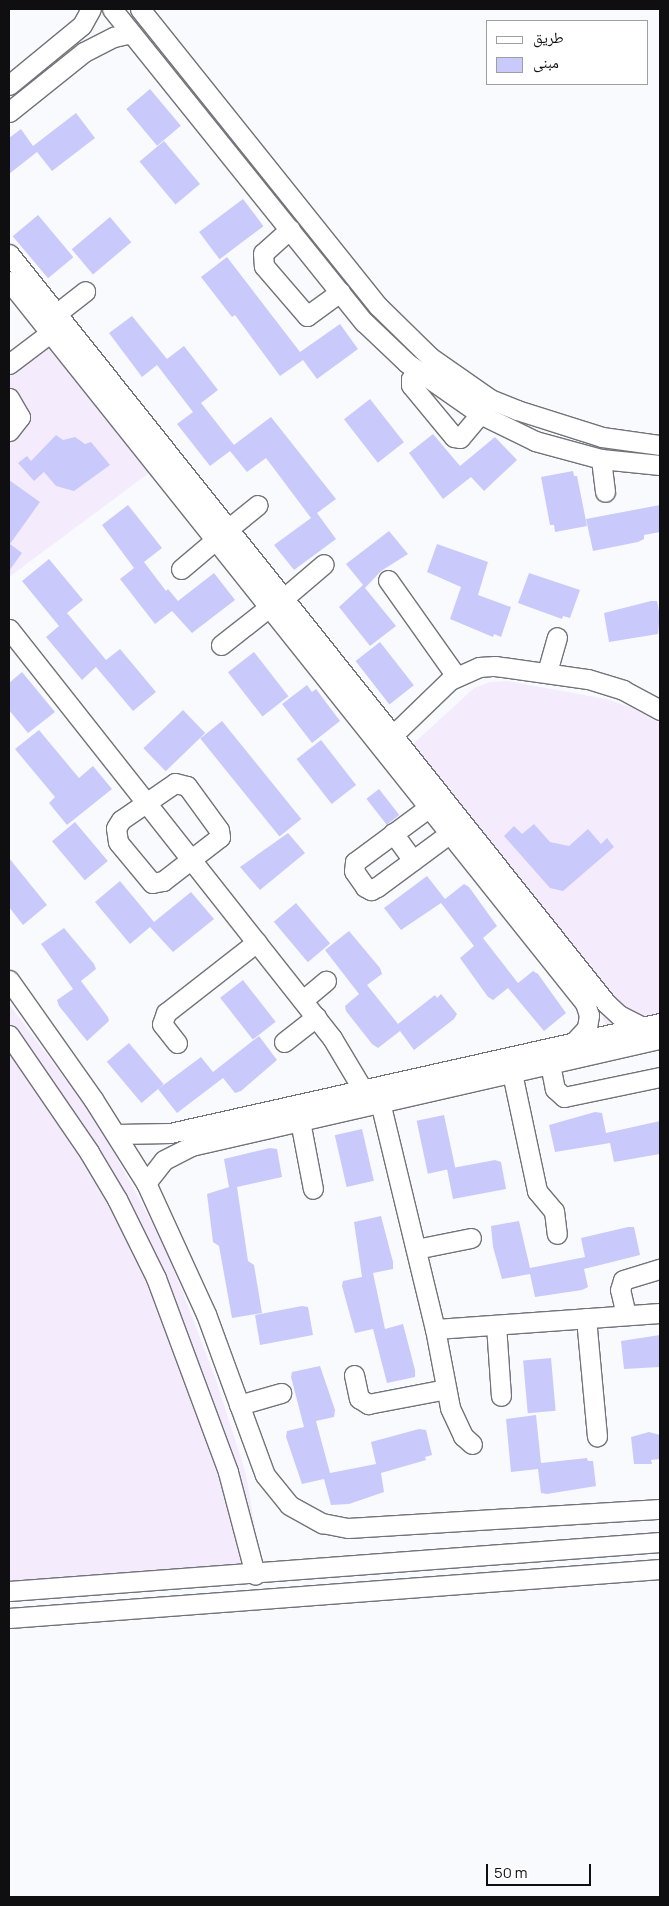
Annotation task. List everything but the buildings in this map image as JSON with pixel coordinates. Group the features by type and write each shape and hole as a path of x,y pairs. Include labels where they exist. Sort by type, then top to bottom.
{"street":[{"path":"9,85 82,24 91,9"},
{"path":"112,9 364,322 418,372 480,414 535,441 601,459 660,465"},
{"path":"140,9 394,325 442,367 490,399 573,430 660,445"},
{"path":"9,112 84,52 114,37 131,33"},
{"path":"69,36 84,52"},
{"path":"290,229 263,253 264,266 304,315 312,314 340,292"},
{"path":"308,252 324,239"},
{"path":"9,254 228,529 276,603 428,808 573,975 612,1010 651,1025"},
{"path":"9,282 214,542 276,603 393,736 573,975 589,1014 584,1034 573,1043"},
{"path":"56,314 85,291"},
{"path":"9,364 50,332"},
{"path":"418,372 411,379 411,384 454,438 460,438 480,414"},
{"path":"9,398 20,417 9,431"},
{"path":"601,459 605,492"},
{"path":"228,529 258,505"},
{"path":"181,568 214,542"},
{"path":"221,645 324,564"},
{"path":"388,580 456,676"},
{"path":"9,629 303,1000 344,1055 363,1090"},
{"path":"547,672 557,637"},
{"path":"393,736 456,676 495,666 547,672 606,684 660,710"},
{"path":"175,782 187,786 220,834 218,840 160,883 145,879 118,842 116,833 121,820 146,803 175,782"},
{"path":"428,808 358,859 354,867 356,875 368,889 374,889 450,834"},
{"path":"393,833 413,861"},
{"path":"177,1043 162,1024 166,1013 257,942"},
{"path":"9,980 117,1134 146,1183 189,1273 258,1459 272,1486 288,1505 310,1519 335,1526 389,1527 660,1509"},
{"path":"303,1000 326,981"},
{"path":"284,1042 316,1017"},
{"path":"146,1183 157,1166 172,1154 221,1130 363,1090 651,1025"},
{"path":"9,1035 89,1152 138,1240 176,1326 228,1472 255,1574"},
{"path":"117,1134 152,1135 221,1130 300,1121 380,1102 485,1085 512,1072 660,1039"},
{"path":"550,1064 555,1089 564,1097 660,1077"},
{"path":"512,1072 538,1190 554,1211 558,1234"},
{"path":"380,1102 435,1329 446,1389 456,1423 466,1441 472,1444"},
{"path":"300,1121 313,1190"},
{"path":"416,1249 471,1238"},
{"path":"626,1315 620,1290 622,1280 660,1269"},
{"path":"435,1329 660,1313"},
{"path":"586,1318 597,1436"},
{"path":"496,1325 501,1396"},
{"path":"354,1375 359,1398 368,1404 446,1389"},
{"path":"239,1405 281,1393"},
{"path":"228,1472 258,1459"},
{"path":"9,1590 255,1574 660,1542"},
{"path":"9,1618 660,1570"}],"shaded area":[{"path":"58,330 164,462 9,577 9,370"},
{"path":"508,681 606,699 630,707 660,723 660,1032 607,1028 594,999 400,756 474,688 490,682"},
{"path":"9,1004 96,1120 165,1246 215,1377 246,1474 264,1581 9,1602"}]}
